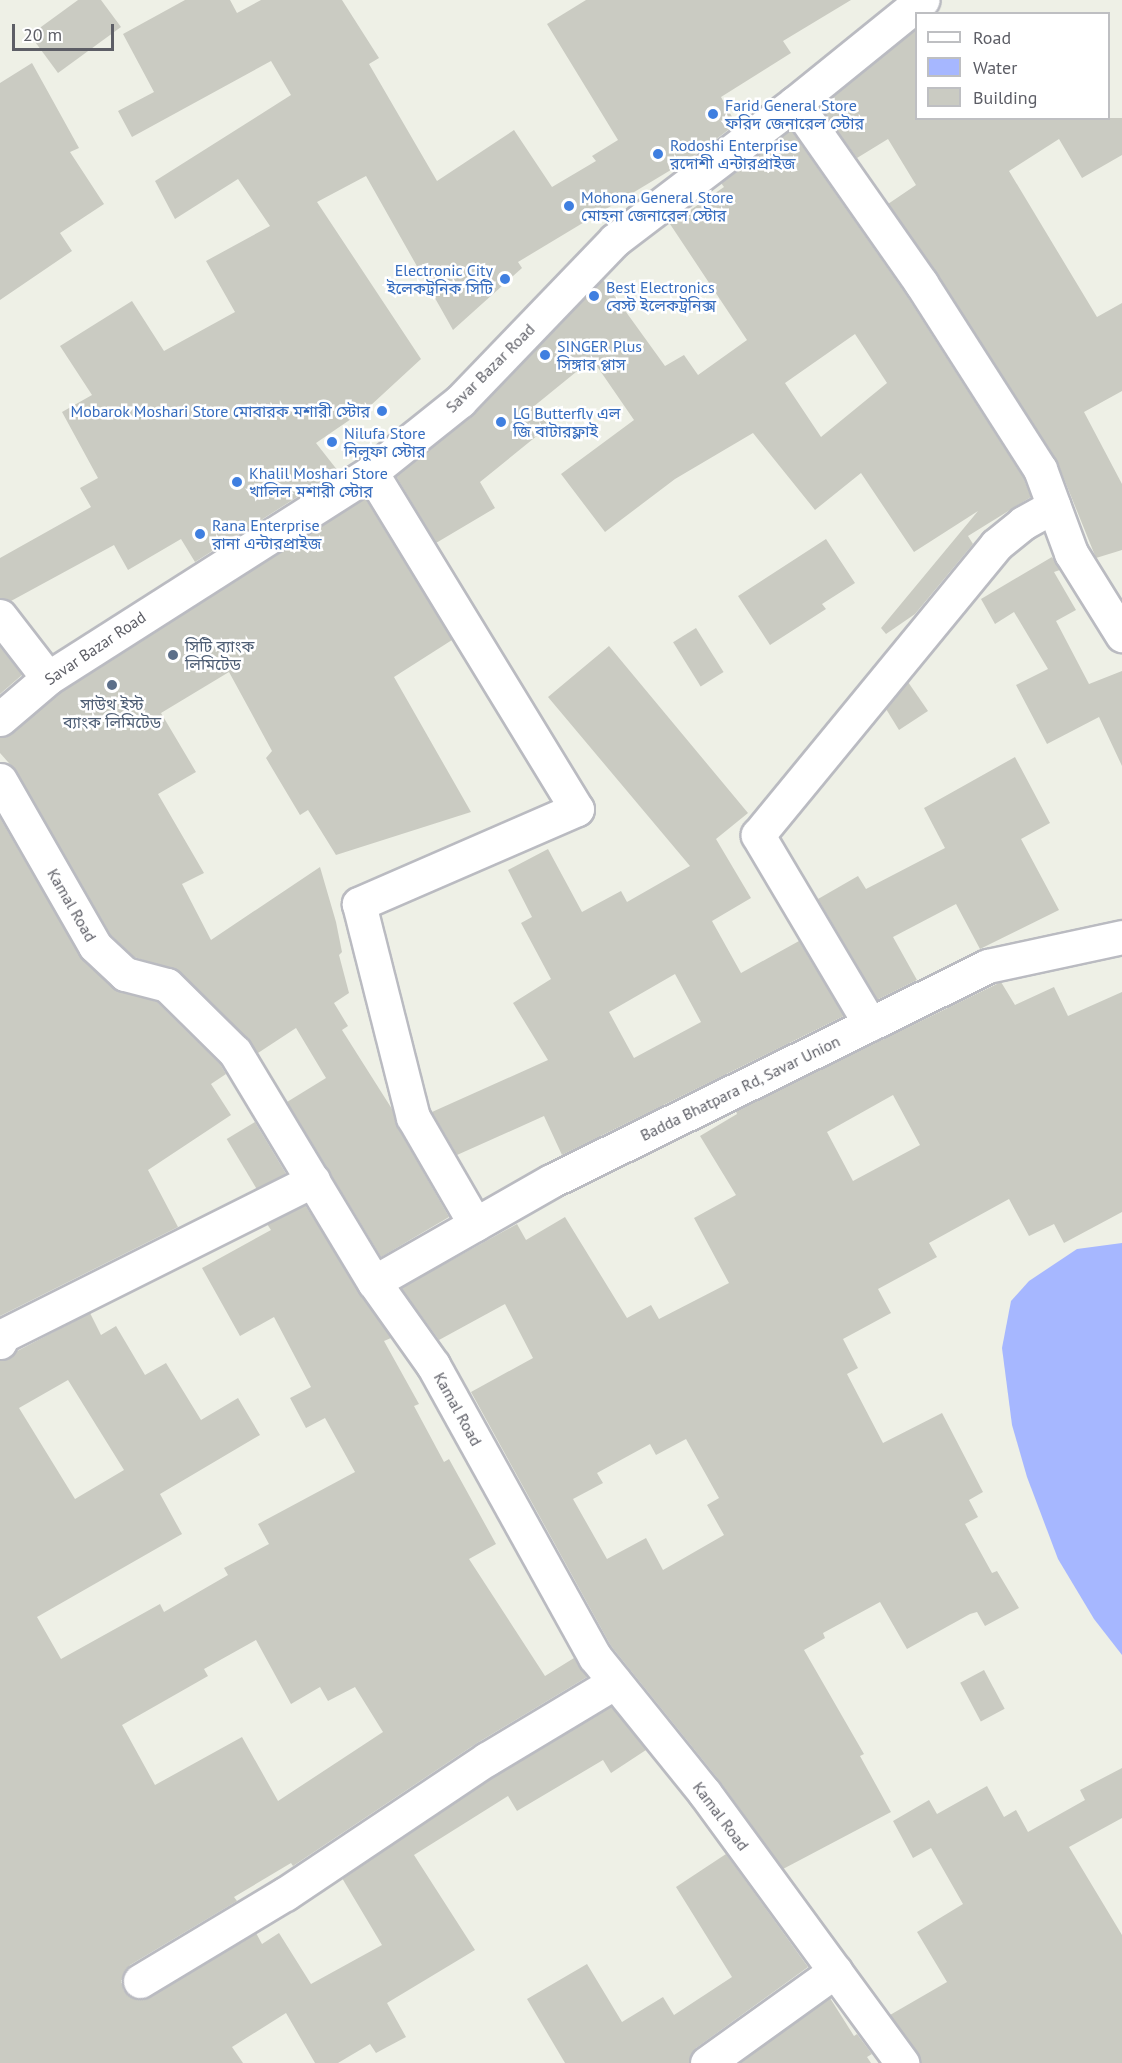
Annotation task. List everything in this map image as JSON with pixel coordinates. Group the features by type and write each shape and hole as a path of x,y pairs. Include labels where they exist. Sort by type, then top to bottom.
{"street":[{"name":"Savar Bazar Road","path":"0,719 48,678 371,472 460,401 615,240 795,104 922,0"},
{"path":"795,104 928,293 1040,469 1071,552 1122,635"},
{"path":"371,472 577,809 359,904 413,1117 475,1224"},
{"path":"870,1024 758,835 996,545 1023,523 1054,506"},
{"path":"0,616 48,678"},
{"name":"Kamal Road","path":"0,780 95,946 125,974 167,985 235,1052 374,1282 433,1365 595,1657 704,1792 902,2063"},
{"name":"Badda Bhatpara Rd, Savar Union","path":"374,1282 551,1181 988,966 1122,937"},
{"path":"0,1342 2,1336 313,1180"},
{"path":"140,1981 285,1894 488,1758 615,1682"},
{"path":"707,2063 835,1971"}],"water":[{"path":"1122,1243 1122,1655 1094,1619 1058,1559 1027,1477 1012,1425 1002,1348 1011,1301 1029,1281 1077,1249"}],"building":[{"path":"78,0 101,0 121,27 58,73 30,35"},
{"path":"185,0 230,0 237,13 261,0 342,0 379,58 369,64 437,181 514,130 552,187 596,161 592,156 618,140 547,24 586,0 851,0 783,41 791,53 721,97 736,124 694,156 518,262 522,268 453,330 366,176 317,202 421,359 370,406 316,443 338,471 195,562 181,539 128,570 114,545 11,601 0,598 0,558 91,507 80,488 98,478 62,412 92,395 60,346 132,301 164,351 235,312 206,261 270,226 238,179 175,219 155,181 291,95 271,61 132,137 118,111 154,92 123,34"},
{"path":"915,30 915,120 1110,120 1110,118 1122,118 1122,155 1082,178 1059,139 1009,171 1097,317 1122,303 1122,391 1084,412 1122,484 1122,550 1096,558 1056,459 888,204 916,185 888,139 857,158 820,107"},
{"path":"32,63 79,148 70,152 104,204 60,233 72,251 0,300 0,83"},
{"path":"791,130 905,293 1023,477 1031,497 968,536 973,544 915,614 886,634 881,628 978,511 914,552 861,473 815,510 753,433 675,479 605,532 561,474 634,420 592,359 533,407 549,426 480,482 495,508 436,543 396,476 473,414 603,280 665,366 684,355 698,375 747,340 670,224 724,187 721,183","holes":["855,334 887,383 821,437 785,383"]},
{"path":"365,498 452,640 394,677 471,812 336,855 308,810 300,815 266,758 272,751 229,672 161,713 196,772 158,794 204,873 182,884 211,940 320,867 336,922 342,952 339,955 349,993 334,1003 348,1026 342,1030 392,1109 397,1126 449,1217 381,1257 287,1102 326,1078 296,1028 258,1053 248,1039 180,972 134,957 110,934 16,771 0,753 0,737 12,733 59,693"},
{"path":"826,539 855,583 822,604 826,609 770,645 738,596"},
{"path":"1052,557 1060,570 1054,572 1076,610 1056,621 1089,684 1122,671 1122,766 1099,717 1047,744 1016,685 1048,669 1014,612 995,624 981,599"},
{"path":"696,628 724,672 701,686 673,642"},
{"path":"609,646 748,813 716,839 751,898 712,921 741,973 799,941 844,1016 562,1155 544,1116 457,1155 432,1112 548,1060 513,1003 551,979 521,923 532,917 508,870 548,849 582,912 621,891 627,902 690,866 548,697","holes":["675,974 701,1022 634,1058 609,1012"]},
{"path":"0,647 22,675 0,694"},
{"path":"908,682 928,711 899,730 886,709"},
{"path":"1015,757 1050,823 1021,839 1059,910 980,949 956,904 893,937 917,980 877,1000 818,899 858,876 866,889 945,848 924,808"},
{"path":"0,818 82,959 113,988 157,1002 220,1064 226,1074 211,1084 231,1115 148,1170 178,1227 0,1316"},
{"path":"1001,982 1015,1005 1054,987 1068,1016 1122,992 1122,1212 1064,1243 1054,1224 1029,1236 1009,1199 929,1243 937,1257 878,1289 891,1313 843,1339 858,1368 847,1374 883,1443 942,1413 983,1492 969,1500 978,1517 965,1524 992,1573 997,1571 1019,1608 985,1626 977,1612 970,1614 907,1649 880,1602 823,1633 825,1638 804,1650 864,1754 860,1756 891,1812 783,1869 719,1780 611,1646 471,1392 533,1358 505,1304 439,1340 401,1288 517,1224 526,1240 565,1217 627,1318 651,1305 659,1319 729,1283 694,1218 736,1195 700,1136 737,1114 736,1111","holes":["893,1095 920,1145 853,1181 827,1132","686,1439 719,1498 707,1505 724,1535 663,1570 646,1538 607,1559 573,1499 603,1483 597,1473 650,1444 656,1455"]},
{"path":"255,1122 286,1173 258,1190 227,1139"},
{"path":"305,1205 391,1338 384,1341 419,1404 414,1406 444,1462 449,1459 496,1544 469,1559 545,1676 574,1658 587,1677 477,1743 293,1866 291,1863 234,1897 237,1901 130,1965 121,1981 124,1991 140,2000 150,1997 256,1933 262,1944 279,1933 311,1984 382,1945 342,1878 497,1775 611,1706 646,1750 611,1773 603,1760 517,1811 508,1796 414,1855 475,1950 387,2003 406,2037 376,2053 370,2044 338,2063 315,2063 286,2013 232,2047 243,2063 0,2063 0,1360 90,1313 101,1335 116,1326 145,1375 166,1363 201,1420 238,1398 260,1435 160,1494 182,1534 37,1617 61,1659 160,1604 164,1612 228,1575 224,1568 269,1544 258,1524 355,1472 325,1418 306,1428 290,1398 311,1387 274,1317 240,1336 202,1268 271,1230 267,1224","holes":["68,1380 124,1470 75,1499 19,1408","256,1640 291,1704 320,1687 328,1701 355,1687 383,1732 278,1801 242,1737 155,1785 122,1725 208,1676 204,1669"]},
{"path":"984,1670 1005,1709 981,1722 960,1683"},
{"path":"1122,1768 1122,1818 1069,1847 1122,1935 1122,2063 920,2063 917,2052 890,2015 947,1982 917,1932 963,1904 931,1848 913,1858 893,1821 929,1800 937,1814 987,1786 1004,1817 1016,1810 1028,1832 1085,1800 1080,1790"},
{"path":"726,1854 808,1967 696,2048 689,2063 565,2063 527,1999 587,1964 622,2022 663,1997 674,2015 732,1977 676,1887"},
{"path":"830,1998 854,2036 857,2034 872,2054 867,2057 871,2063 739,2063"}],"place":[{"name":"Farid General Store ফরিদ জেনারেল স্টোর","path":"713,114"},
{"name":"Rodoshi Enterprise রদোশী এন্টারপ্রাইজ","path":"658,154"},
{"name":"Mohona General Store মোহনা জেনারেল স্টোর","path":"569,206"},
{"name":"Electronic City ইলেকট্রনিক সিটি","path":"505,279"},
{"name":"Best Electronics বেস্ট ইলেকট্রনিক্স","path":"594,296"},
{"name":"SINGER Plus সিঙ্গার প্লাস","path":"545,355"},
{"name":"Mobarok Moshari Store মোবারক মশারী স্টোর","path":"382,411"},
{"name":"LG Butterfly এল জি বাটারফ্লাই","path":"501,422"},
{"name":"Nilufa Store নিলুফা স্টোর","path":"332,442"},
{"name":"Khalil Moshari Store খালিল মশারী স্টোর","path":"237,482"},
{"name":"Rana Enterprise রানা এন্টারপ্রাইজ","path":"200,534"},
{"name":"সিটি ব্যাংক লিমিটেড","path":"173,655"},
{"name":"সাউথ ইস্ট ব্যাংক লিমিটেড","path":"112,685"}]}
